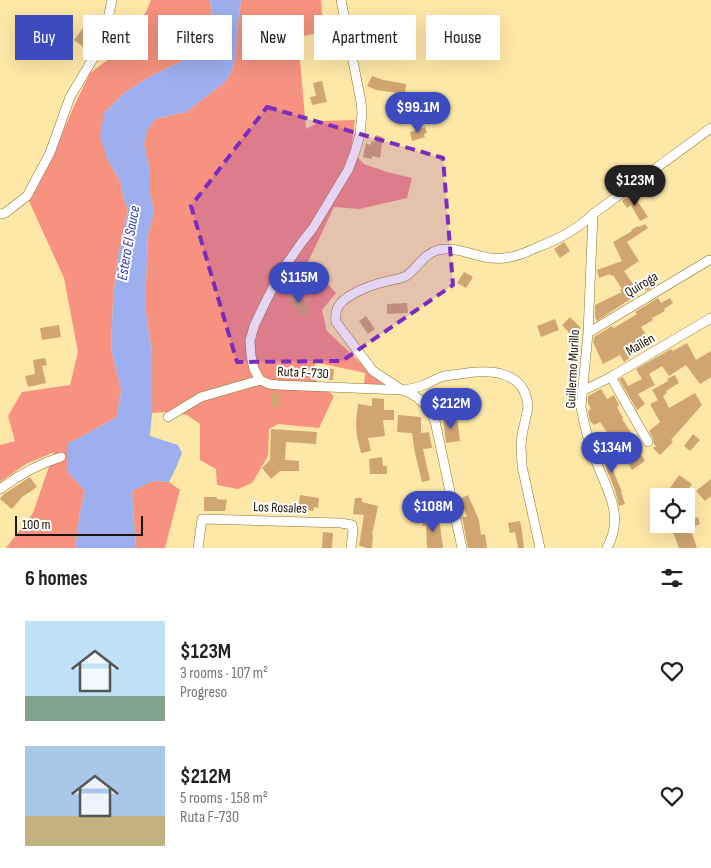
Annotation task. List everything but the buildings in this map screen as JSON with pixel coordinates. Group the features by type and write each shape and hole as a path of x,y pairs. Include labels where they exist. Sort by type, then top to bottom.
{"street":[{"path":"0,214 5,213 27,196 50,153 70,97 103,42 112,0"},
{"name":"Ruta F-730","path":"341,0 362,113 356,152 348,170 314,228 281,272 266,301 254,326 250,341 251,356 254,369 260,380 269,384 402,390 421,400 429,409 434,420 462,548"},
{"path":"540,548 522,466 522,436 528,408 525,392 510,376 499,373 471,372 442,377 423,386 402,390 373,371 336,322 335,317 338,308 344,300 371,286 404,277 433,252 447,250 492,258 510,258 568,234 711,128"},
{"name":"Guillermo Murillo","path":"593,214 588,333 582,406 594,457 614,508 613,534 607,548"},
{"name":"Quiroga","path":"588,333 709,260"},
{"name":"Mailén","path":"582,391 611,377 711,318"},
{"path":"611,377 648,442"},
{"path":"168,416 201,397 260,380"},
{"path":"0,489 22,474 45,462 61,457"},
{"name":"Los Rosales","path":"198,548 202,519 341,523 352,525 351,548"}],"highlighted area":[{"path":"267,107 443,158 453,285 342,361 237,362 191,206"}],"shaded area":[{"path":"151,0 210,0 211,15 158,15 158,60 184,60 151,76 124,93 104,113 107,159 120,180 128,210 118,256 113,299 111,349 121,390 117,417 68,443 68,472 85,491 75,548 6,548 33,513 54,452 26,464 0,482 0,445 15,441 8,416 22,392 70,385 78,352 64,278 28,199 55,150 90,73 108,60 148,60 148,15 144,15"},
{"path":"241,0 321,0 322,15 314,15 314,34 304,36 304,15 242,15 242,60 300,60 306,129 321,121 355,120 351,150 364,164 412,178 407,198 359,209 334,207 308,262 336,293 322,310 327,331 386,387 364,385 365,373 315,362 313,378 334,396 319,428 278,424 269,429 268,456 252,483 238,489 217,485 216,469 200,460 200,424 187,415 166,412 152,413 152,353 145,307 148,235 154,211 150,193 150,171 144,144 147,131 155,119 186,112 225,82 232,71 236,55"},
{"path":"153,481 169,482 180,490 165,548 136,548 132,491"}],"water":[{"name":"Estero El Sauce","path":"210,0 241,0 236,55 232,71 225,82 186,112 155,119 147,131 144,144 150,171 150,193 154,211 148,235 145,307 152,353 150,436 178,445 182,453 169,482 153,481 132,491 136,548 75,548 85,491 68,472 68,443 117,417 121,390 111,349 113,299 118,256 128,210 120,180 107,159 100,135 104,113 124,93 151,76 184,60 232,60 232,15 211,15"}]}
